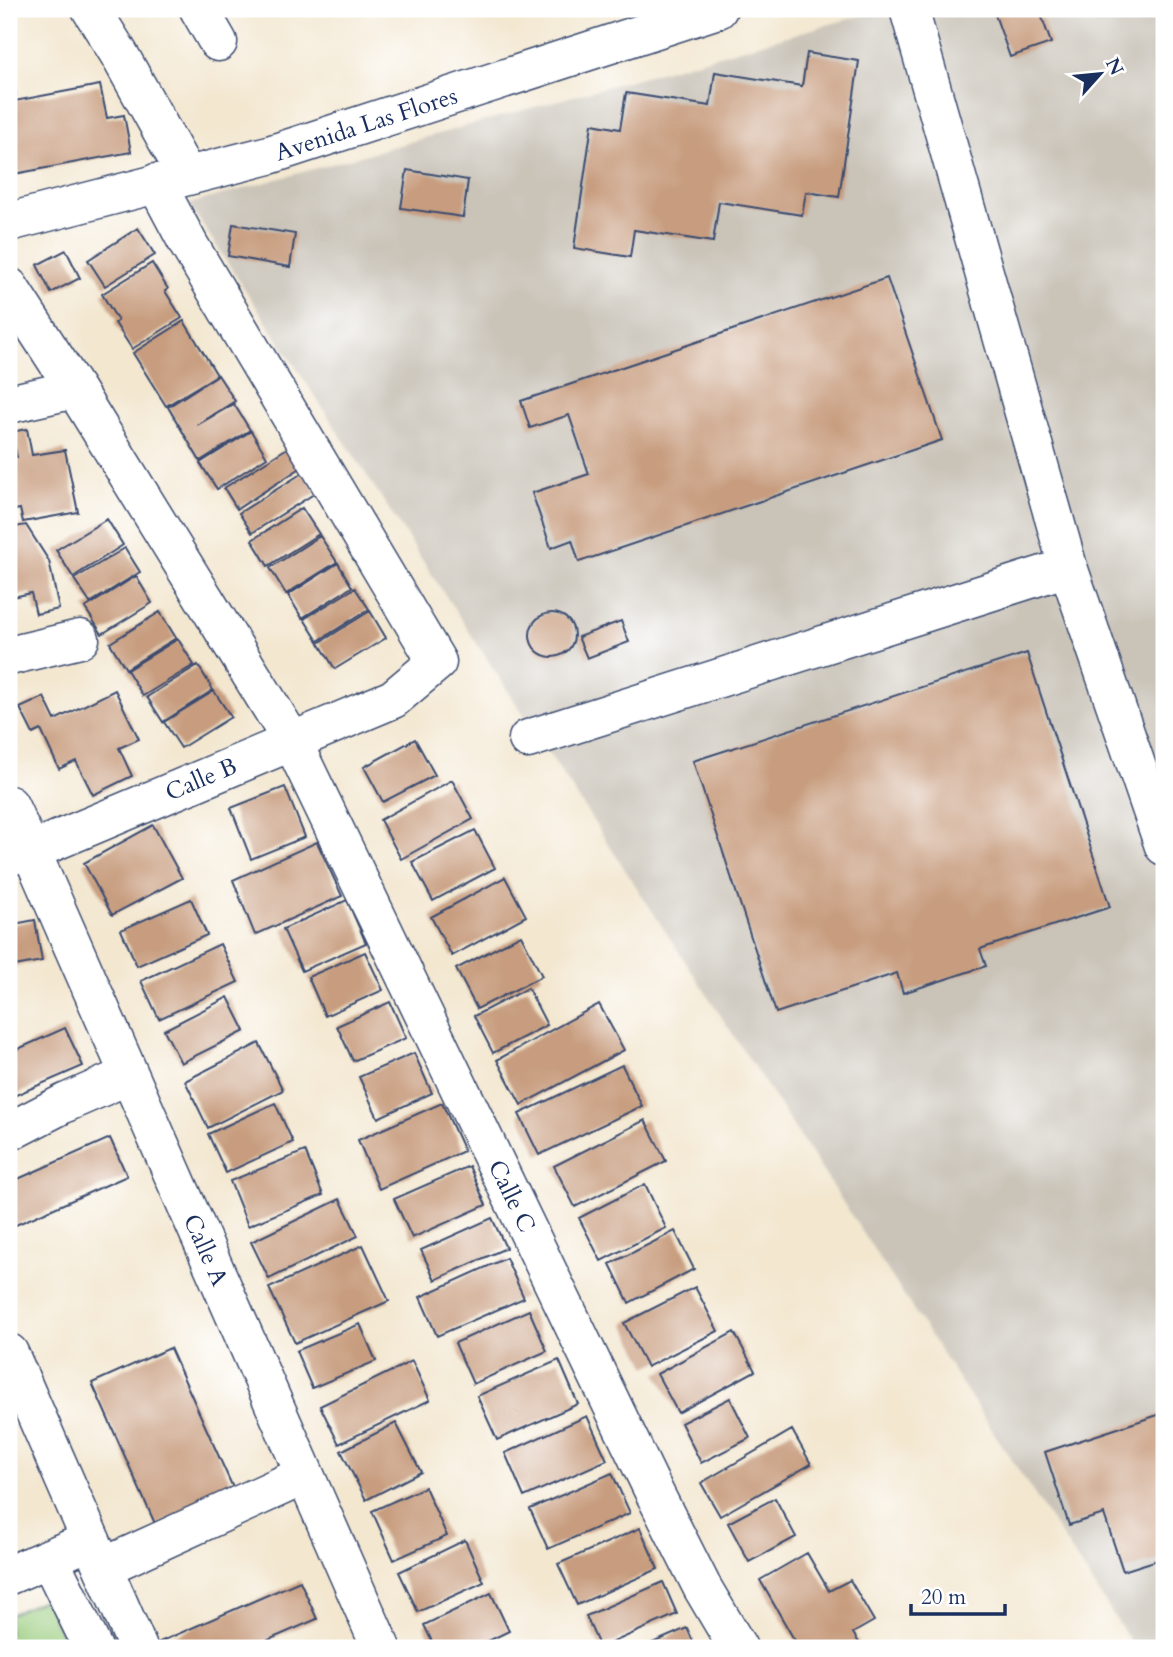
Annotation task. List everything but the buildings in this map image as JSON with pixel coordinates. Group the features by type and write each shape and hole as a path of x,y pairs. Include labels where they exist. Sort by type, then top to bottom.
{"street":[{"path":"91,9 119,54 171,180"},
{"path":"199,9 218,42"},
{"name":"Avenida Las Flores","path":"9,222 268,155 718,9"},
{"path":"909,9 1068,568 1164,846"},
{"name":"Calle B","path":"20,854 393,699 437,662 188,245 171,180"},
{"name":"Calle C","path":"9,287 292,741 655,1494 702,1587 738,1648"},
{"path":"9,404 75,389"},
{"path":"528,739 1068,568"},
{"path":"9,656 80,639"},
{"name":"Calle A","path":"9,805 20,854 129,1075 381,1648"},
{"path":"9,1132 65,1102 129,1075"},
{"path":"9,1353 104,1551 138,1648"},
{"path":"9,1575 48,1558 104,1551 305,1475"},
{"path":"48,1558 93,1648"}],"shaded area":[{"path":"884,9 1164,9 1164,1648 1135,1648 189,204"}],"green space":[{"path":"45,1599 67,1648 9,1648 9,1615"}]}
